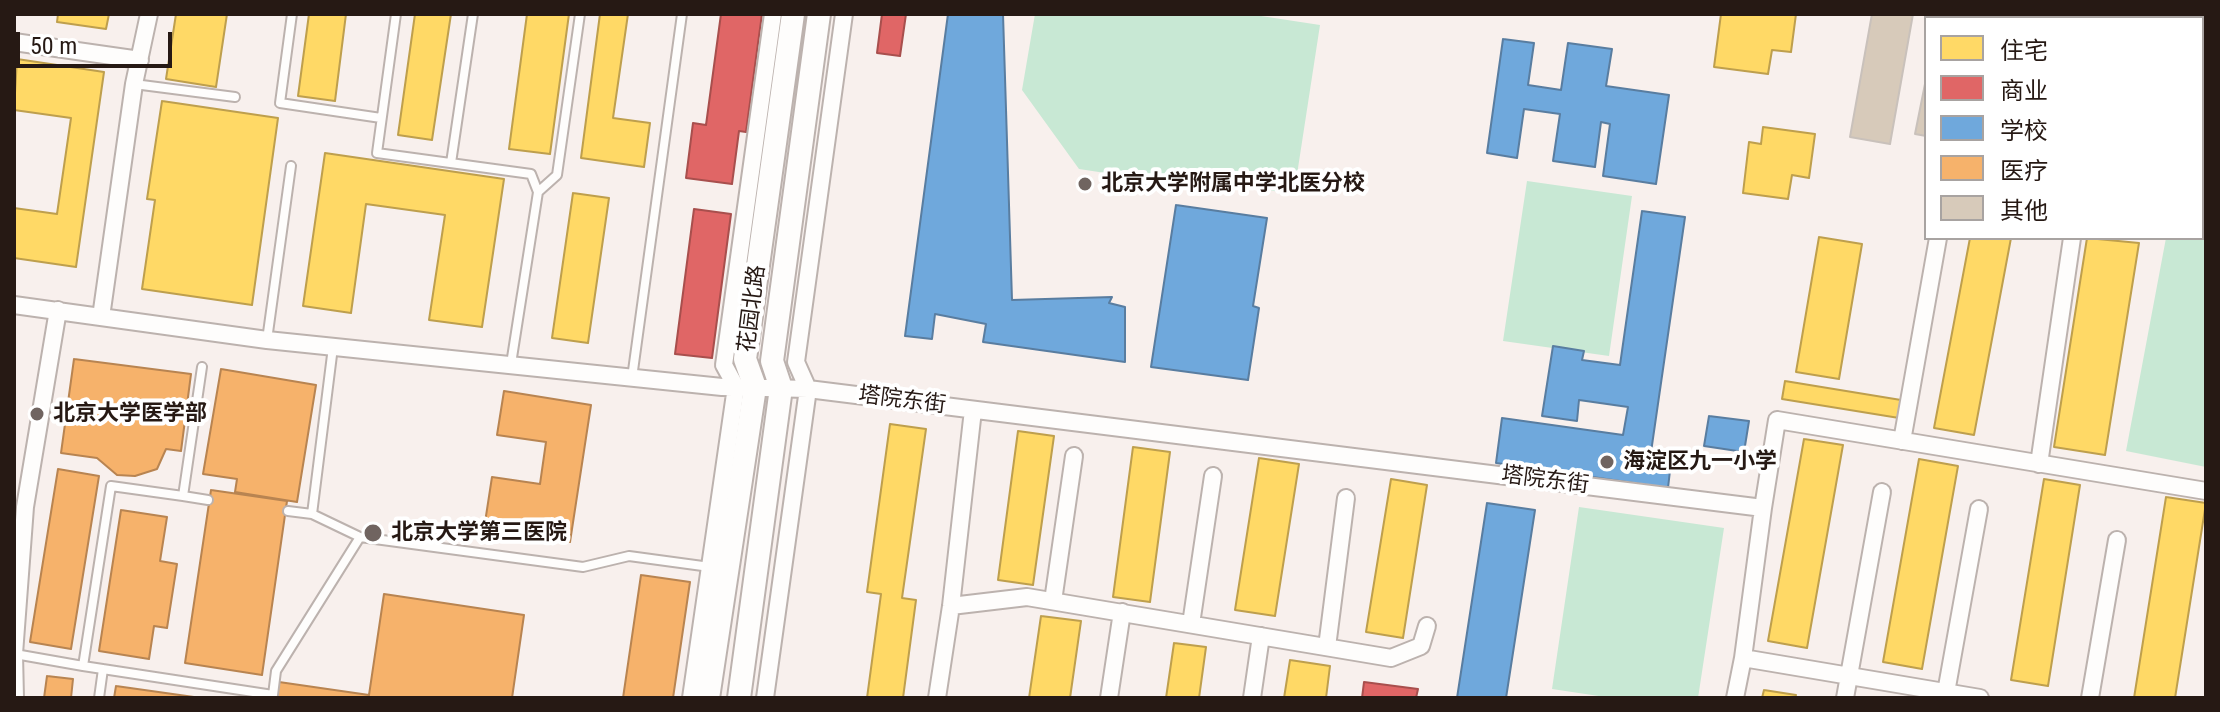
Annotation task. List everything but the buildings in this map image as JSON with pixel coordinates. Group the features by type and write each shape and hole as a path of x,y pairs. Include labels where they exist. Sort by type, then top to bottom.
{"street":[{"path":"101,317 134,84 149,14"},
{"path":"746,387 724,365 773,14"},
{"name":"花园北路","path":"708,698 718,568 746,387 745,359 793,14"},
{"name":"花园北路","path":"739,698 781,388 772,361 819,14"},
{"path":"765,698 808,389 796,362 844,14"},
{"path":"14,42 140,60"},
{"path":"1902,441 1938,240"},
{"path":"2039,464 2072,240"},
{"name":"塔院东街","path":"14,305 333,347 632,378 808,389 1763,508"},
{"path":"15,698 14,654 25,507 58,310"},
{"path":"937,698 951,606 973,410"},
{"path":"1735,698 1777,420 2206,491"},
{"path":"1053,601 1074,456"},
{"path":"1191,624 1213,476"},
{"path":"1845,698 1882,492"},
{"path":"1327,647 1346,498"},
{"path":"1945,695 1979,509"},
{"path":"2090,698 2117,540"},
{"path":"691,698 718,568"},
{"path":"951,606 1027,597 1391,658 1421,646 1427,626"},
{"path":"1109,698 1122,612"},
{"path":"1252,698 1261,636"},
{"path":"1743,658 1945,695 1980,698"}],"lane":[{"path":"292,14 280,103 381,118"},
{"path":"396,14 377,153 531,174 538,192 511,364"},
{"path":"451,163 473,14"},
{"path":"538,192 557,175 580,14"},
{"path":"632,378 682,14"},
{"path":"134,84 235,97"},
{"path":"267,340 291,166"},
{"path":"312,514 333,347"},
{"path":"183,496 202,367"},
{"path":"83,666 111,486 208,500"},
{"path":"288,511 312,514 360,537 583,567 629,556 718,568"},
{"path":"14,654 273,696 276,671 360,537"},
{"path":"99,698 103,669"}],"green space":[{"path":"1035,14 1248,14 1320,25 1294,194 1207,181 1205,188 1079,169 1022,90"},
{"path":"1527,181 1632,196 1609,356 1503,341"},
{"path":"2206,190 2206,467 2126,451 2166,240 2204,240"},
{"path":"1579,507 1724,528 1698,698 1612,698 1552,689"}],"place":[{"name":"北京大学附属中学北医分校","path":"1085,184"},
{"name":"北京大学医学部","path":"37,414"},
{"name":"海淀区九一小学","path":"1607,462"},
{"name":"北京大学第三医院","path":"373,533"}]}
